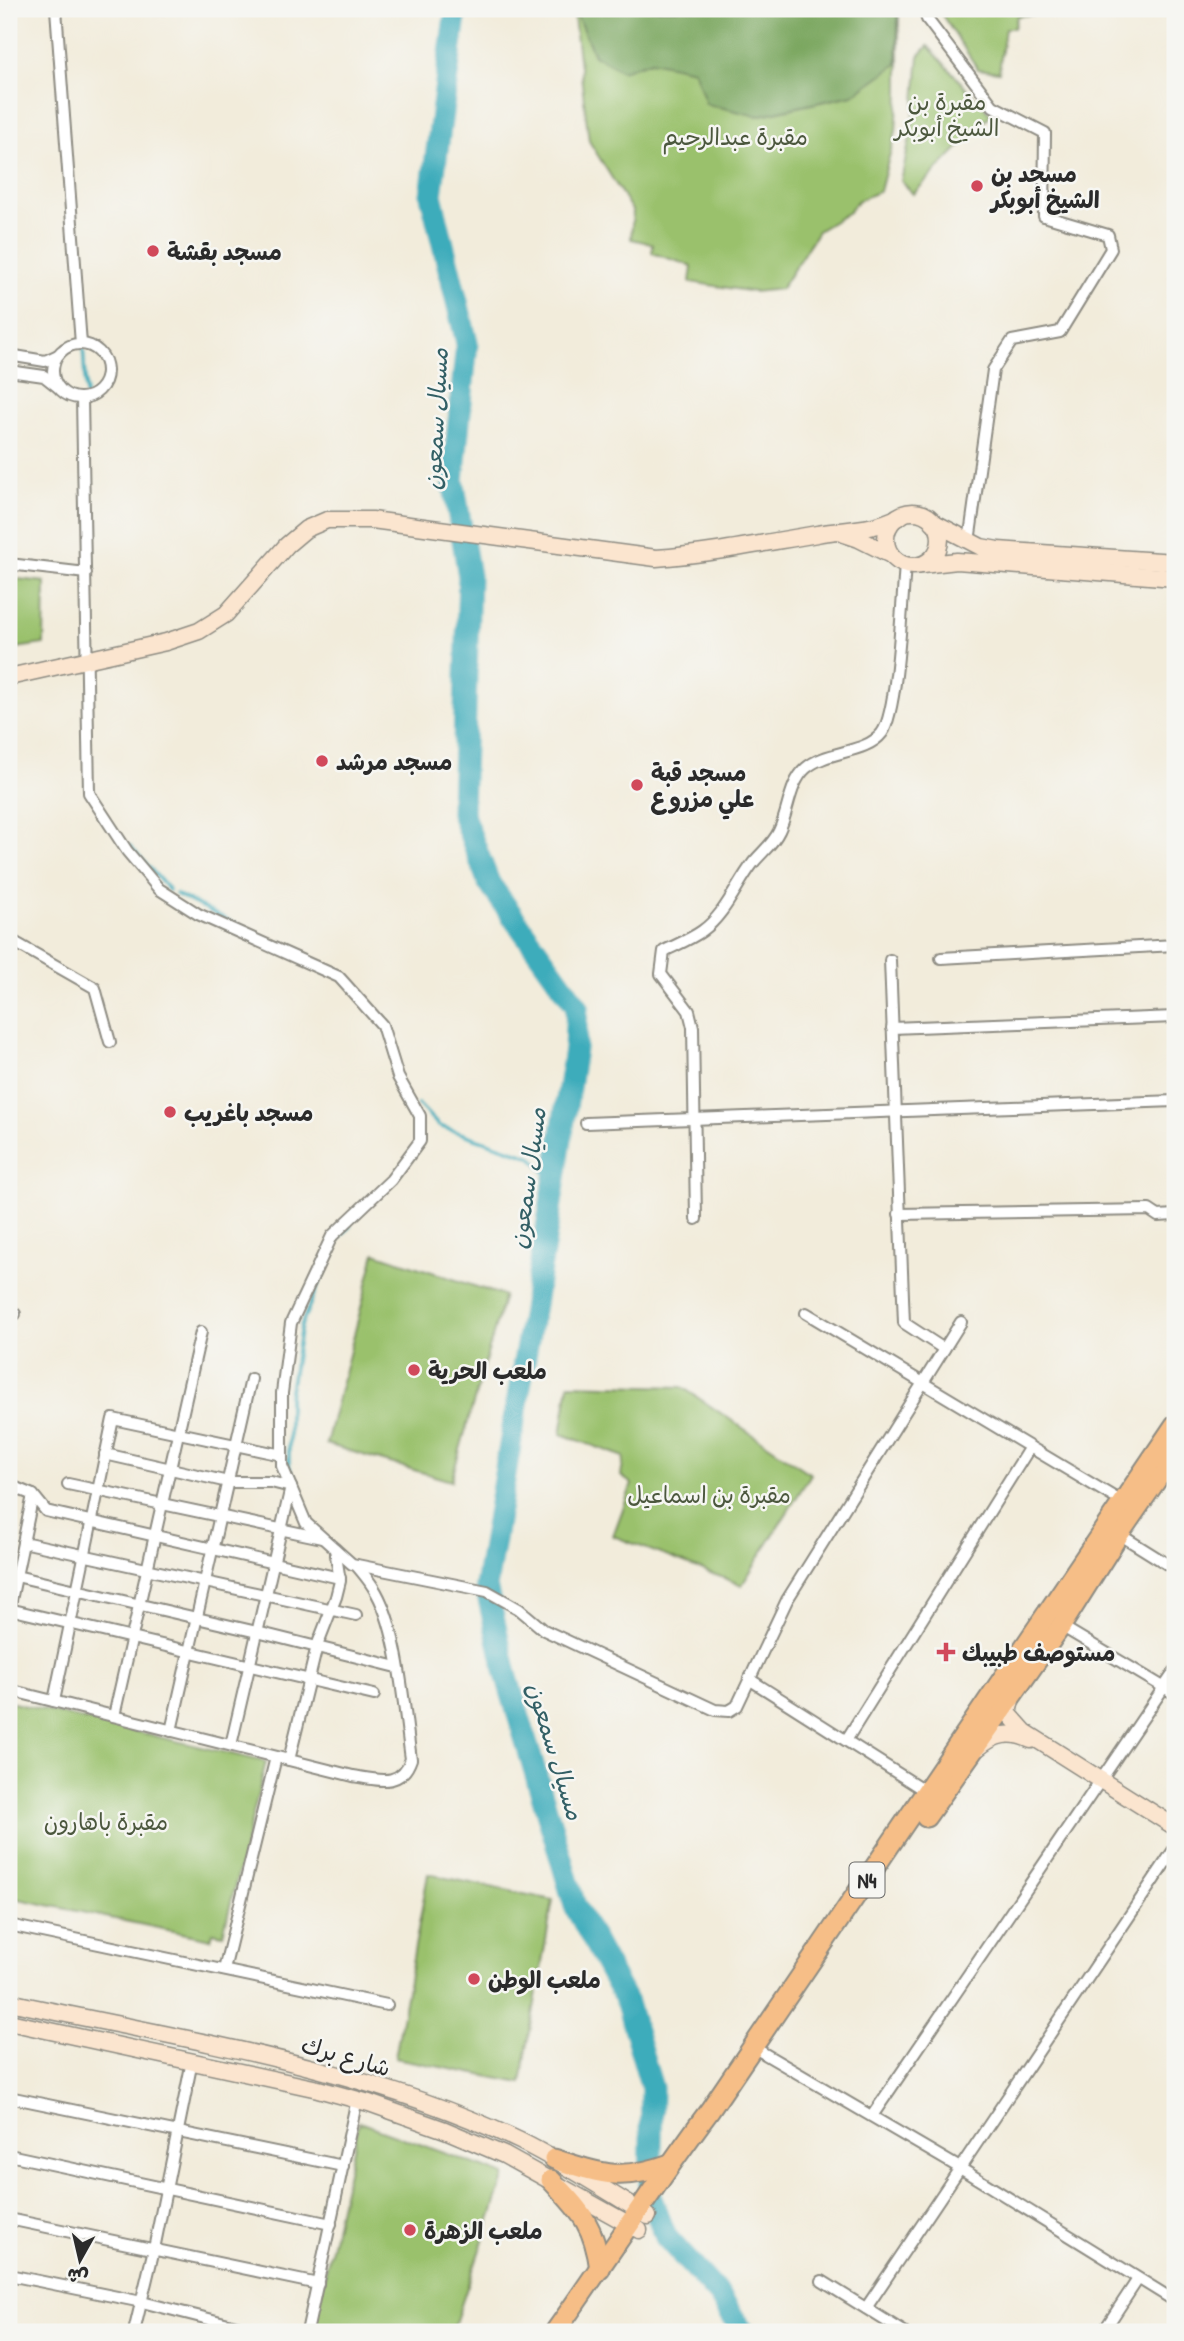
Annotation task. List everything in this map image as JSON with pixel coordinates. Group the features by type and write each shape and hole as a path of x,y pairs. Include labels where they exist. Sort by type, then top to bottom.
{"highway":[{"name":"N4","path":"568,2332 639,2220 757,2049 1122,1502 1173,1440"},
{"name":"N4","path":"555,2332 639,2220 670,2164 757,2049 1061,1626 1119,1534 1173,1440"},
{"path":"554,2159 598,2173 631,2175 648,2173 670,2164"},
{"path":"551,2180 583,2214 595,2238 600,2269"}],"main road":[{"path":"9,677 166,642 199,631 226,614 287,545 306,529 327,520 372,520 656,558 879,526 901,516 918,513 969,542 998,550 1175,562"},
{"path":"891,555 886,538 893,521 901,516"},
{"path":"922,565 936,554 939,546 938,529 933,522"},
{"path":"831,531 859,538 905,565 957,562 1175,578"},
{"path":"9,670 50,667"},
{"path":"1012,1695 1008,1713 1013,1721 1040,1743 1175,1827"},
{"path":"971,1753 992,1737 1025,1736 1040,1743"},
{"name":"شارع برك","path":"9,2003 242,2052 355,2080 457,2115 554,2159 639,2220"},
{"name":"شارع برك","path":"9,2022 356,2099 504,2155 551,2180 639,2220"}],"street":[{"path":"56,9 81,344"},
{"path":"925,9 927,19 993,106 1045,133 1044,216 1108,234 1111,249 1060,332 1012,341 993,370 969,542"},
{"path":"9,355 45,361 64,349 81,344 98,351 107,366 104,384 99,391 82,398 73,397 44,376 9,371"},
{"path":"58,355 53,372 59,388"},
{"path":"9,1690 353,1776 378,1780 397,1779 407,1770 411,1759 386,1615 374,1588 356,1565 306,1523 282,1466 282,1393 291,1324 332,1236 391,1180 421,1141 420,1116 398,1077 382,1026 340,977 198,914 159,890 127,851 89,793 82,398"},
{"path":"9,564 86,573"},
{"path":"696,1219 693,1027 689,1012 662,974 664,951 702,931 722,909 752,864 775,840 787,814 793,787 804,769 823,756 867,744 882,733 892,710 905,565"},
{"path":"9,939 95,988 110,1042"},
{"path":"941,958 1175,945"},
{"path":"890,960 904,1323 944,1349"},
{"path":"892,1028 1175,1017"},
{"path":"586,1123 1175,1101"},
{"path":"899,1214 1149,1210 1158,1216 1175,1215"},
{"path":"806,1313 1122,1502"},
{"path":"356,1565 487,1591 519,1609 544,1630 719,1712 729,1711 737,1706 787,1600 961,1322"},
{"path":"114,1716 201,1332"},
{"path":"171,1731 251,1379"},
{"path":"54,1701 113,1419 282,1455"},
{"path":"847,1739 1030,1447"},
{"path":"106,1454 228,1482 261,1482 291,1487"},
{"path":"68,1483 323,1538"},
{"path":"9,1485 33,1494 46,1511 340,1578"},
{"path":"231,1745 291,1487"},
{"path":"33,1494 9,1609 374,1695"},
{"path":"1119,1534 1175,1569"},
{"path":"23,1542 356,1615"},
{"path":"289,1760 317,1646 336,1597 340,1578 335,1549"},
{"path":"16,1576 197,1617 397,1667"},
{"path":"1061,1626 1175,1694"},
{"path":"872,2116 1175,1671"},
{"path":"749,1679 927,1792"},
{"path":"224,1970 276,1756"},
{"path":"866,2308 1175,1848"},
{"path":"9,1926 387,2005"},
{"path":"757,2049 960,2168 1175,2301"},
{"path":"134,2332 167,2189 192,2061"},
{"path":"9,2097 343,2166"},
{"path":"307,2332 356,2099"},
{"path":"9,2155 331,2224"},
{"path":"9,2219 318,2284"},
{"path":"9,2275 142,2302 260,2332"},
{"path":"1103,2332 1138,2278"},
{"path":"822,2281 904,2332"}],"green space":[{"name":"مقبرة عبدالرحيم","path":"573,9 899,9 896,131 880,191 857,201 849,212 818,231 781,289 754,292 690,282 692,266 652,253 653,244 631,239 633,212 589,141"},
{"path":"574,9 898,9 897,64 853,95 757,116 706,104 694,70 651,61 622,71 594,55"},
{"name":"مقبرة بن الشيخ أبوبكر","path":"938,9 1091,9 1017,16 1014,28 1005,28 999,72 978,69"},
{"name":"مقبرة بن الشيخ أبوبكر","path":"928,46 991,115 913,194 901,181 913,124 919,56"},
{"path":"9,578 45,582 44,644 9,649"},
{"name":"ملعب الحرية","path":"375,1253 504,1296 451,1481 326,1444"},
{"name":"مقبرة بن اسماعيل","path":"569,1384 682,1387 811,1474 742,1585 613,1536 632,1484 621,1476 624,1457 561,1434"},
{"name":"مقبرة باهارون","path":"9,1702 266,1762 223,1934 213,1932 211,1939 9,1897"},
{"name":"ملعب الوطن","path":"428,1874 553,1900 521,2083 395,2058"},
{"name":"ملعب الزهرة","path":"359,2122 505,2175 452,2332 312,2332"}],"waterway":[{"name":"مسيال سمعون","path":"456,9 431,195 467,343 453,480 469,576 462,813 489,883 577,1006 575,1049 549,1216 486,1586 506,1674 575,1906 627,2003 652,2088 650,2195 666,2237 718,2294 743,2332"},
{"path":"83,345 86,397"},
{"path":"130,846 169,890"},
{"path":"176,894 253,933"},
{"path":"418,1104 439,1126 532,1157 554,1183"},
{"path":"297,1488 289,1465 289,1396 301,1326 336,1241 350,1226"}],"place":[{"name":"مسجد بن الشيخ أبوبكر","path":"977,186"},
{"name":"مسجد بقشة","path":"153,251"},
{"name":"مسجد مرشد","path":"322,761"},
{"name":"مسجد قبة علي مزروع","path":"637,785"},
{"name":"مسجد باغريب","path":"170,1112"},
{"name":"ملعب الحرية","path":"414,1370"},
{"name":"مستوصف طبيبك","path":"946,1652"},
{"name":"ملعب الوطن","path":"474,1979"},
{"name":"ملعب الزهرة","path":"410,2230"}]}
